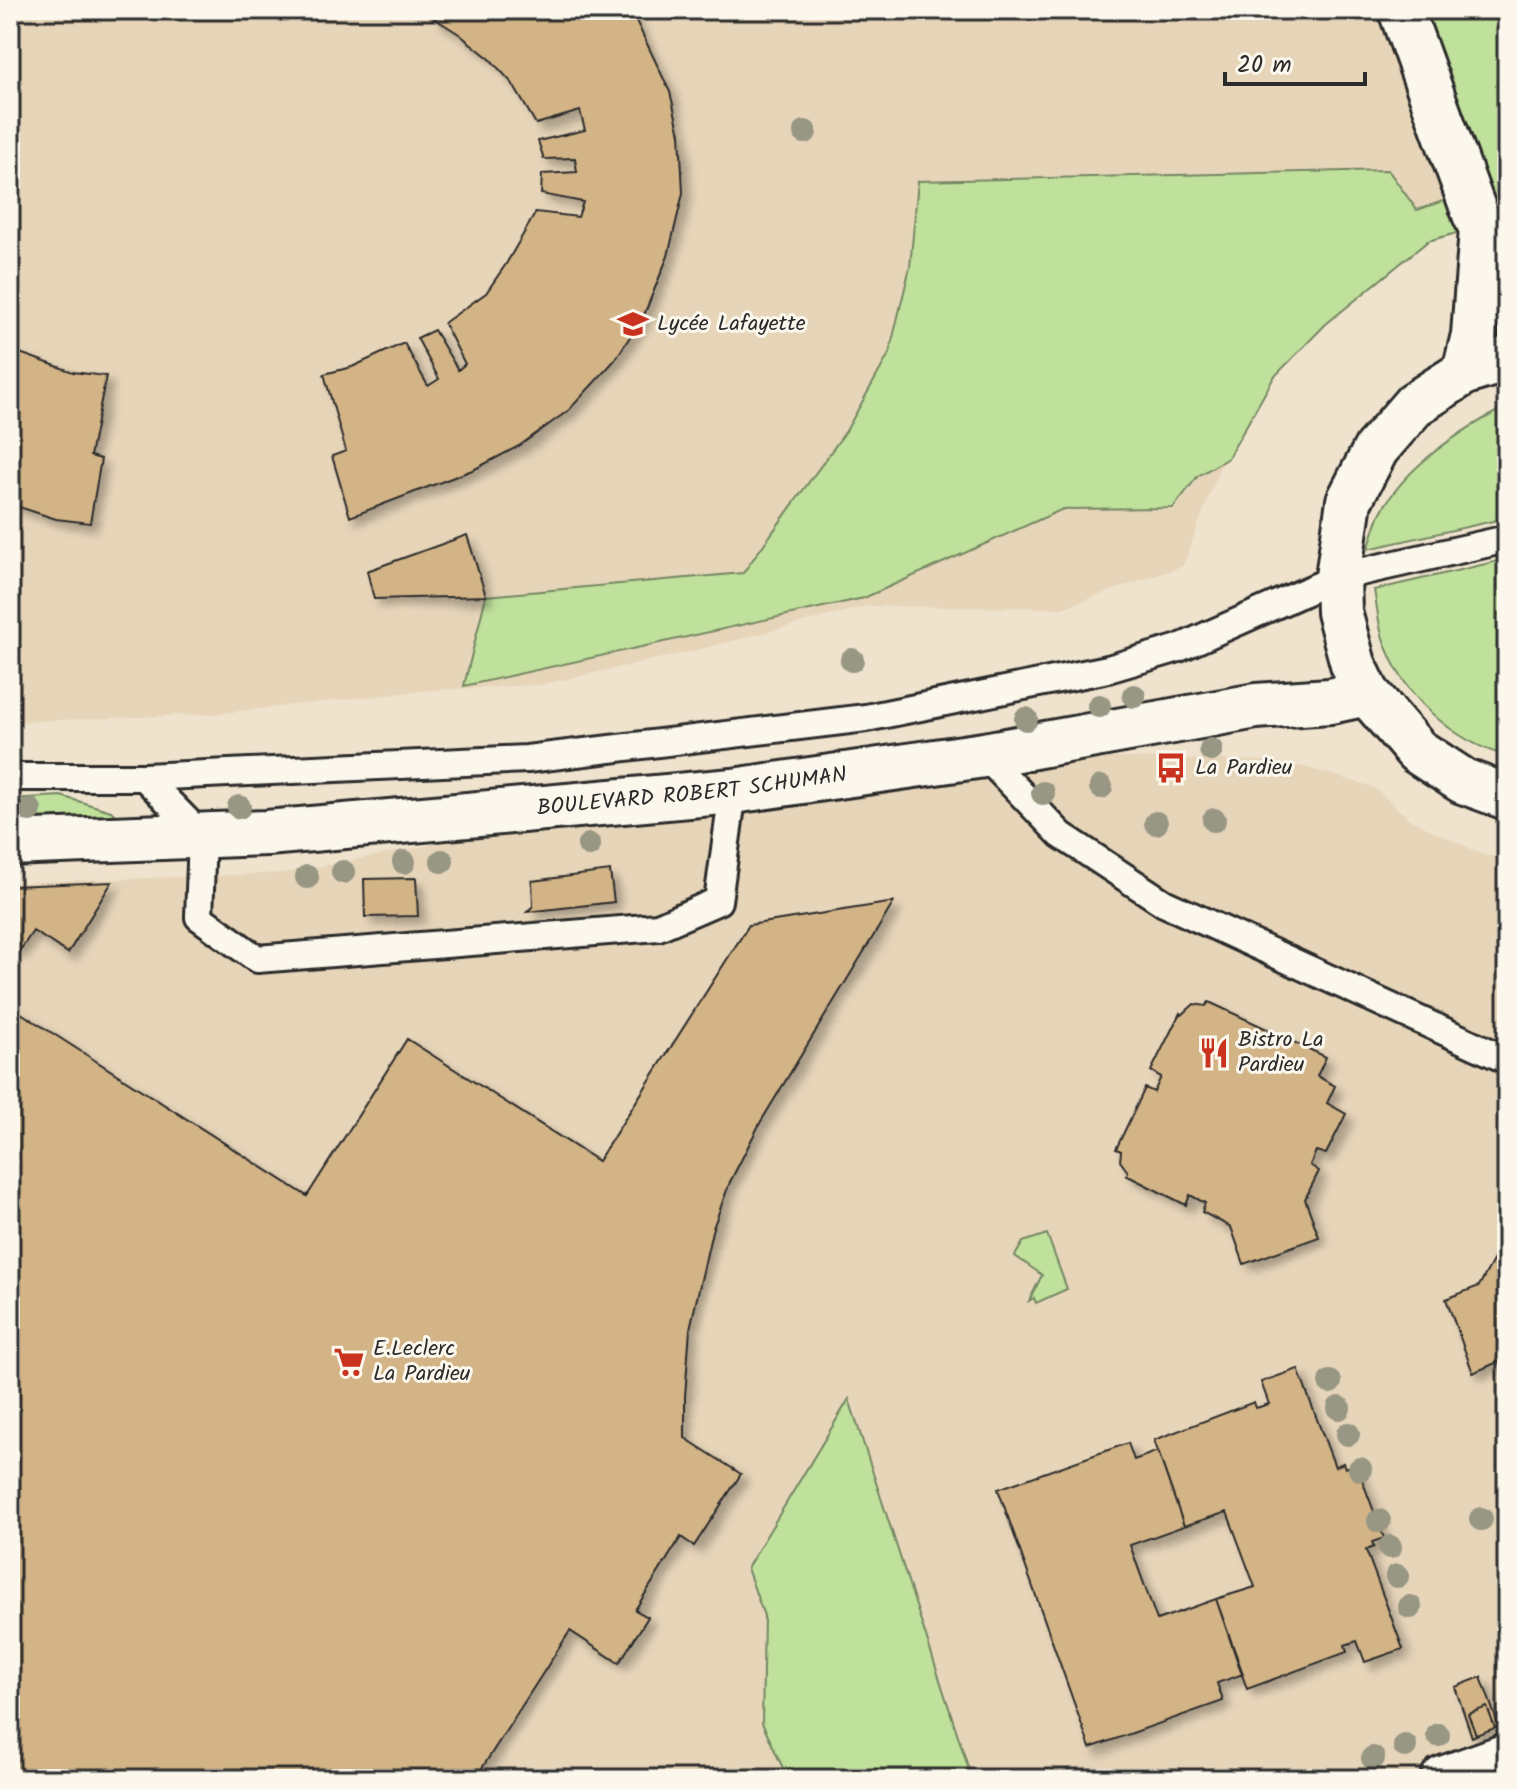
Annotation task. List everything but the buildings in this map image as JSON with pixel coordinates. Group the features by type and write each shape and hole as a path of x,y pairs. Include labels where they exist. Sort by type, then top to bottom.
{"main road":[{"path":"1401,10 1494,243 1465,372"},
{"path":"1507,359 1465,372 1415,404 1376,449 1349,501 1338,577 1339,612 1353,664 1367,693 1417,751 1463,781 1507,797"},
{"name":"BOULEVARD ROBERT SCHUMAN","path":"10,843 275,832 733,791 984,755 1256,706 1330,701 1367,693"},
{"path":"1443,1779 1507,1756"}],"lane":[{"path":"10,777 144,777 527,759 866,718 1108,669 1179,648 1338,577 1507,539"},
{"path":"984,755 1061,835 1164,903 1507,1060"},
{"path":"144,777 202,836 199,917 257,959 658,927 718,901 733,791"}],"shaded area":[{"name":"Lycée Lafayette","path":"10,10 1507,10 1507,216 1412,238 1263,351 1183,566 1062,608 867,606 690,652 539,685 431,690 214,714 10,722"},
{"path":"984,755 1270,761 1309,768 1373,787 1412,821 1486,856 1507,856 1507,1779 10,1779 10,883 285,873 697,794"}],"green space":[{"path":"1401,10 1507,10 1507,219 1428,241 1326,324 1274,377 1228,458 1198,476 1173,508 1063,509 864,598 464,686 486,596 743,573 846,431 889,354 910,267 918,181 1388,170 1417,210 1466,193"},
{"path":"1507,406 1507,518 1368,549 1380,514 1404,480 1453,438"},
{"path":"1507,559 1507,756 1486,749 1448,727 1415,696 1391,659 1383,638 1374,590"},
{"path":"61,796 111,811 120,820 10,826 10,799"},
{"path":"1047,1234 1067,1289 1036,1303 1034,1298 1029,1301 1042,1275 1015,1256 1023,1242"},
{"path":"849,1399 972,1779 788,1779 762,1723 764,1616 747,1568"}],"place":[{"name":"Lycée Lafayette","path":"633,324"},
{"name":"La Pardieu","path":"1171,768"},
{"name":"Bistro La Pardieu","path":"1214,1053"},
{"name":"E.Leclerc La Pardieu","path":"349,1362"}]}
